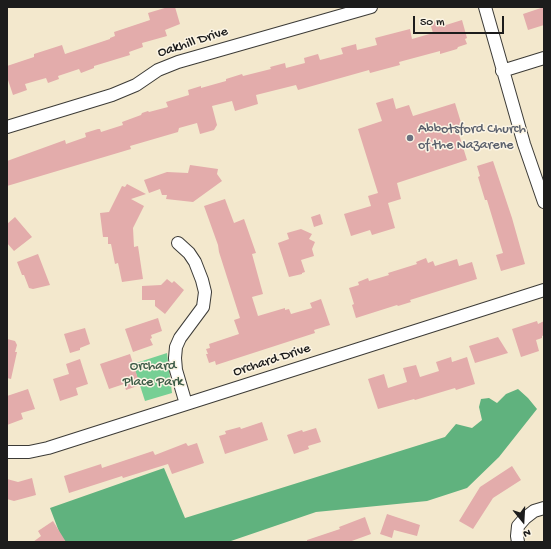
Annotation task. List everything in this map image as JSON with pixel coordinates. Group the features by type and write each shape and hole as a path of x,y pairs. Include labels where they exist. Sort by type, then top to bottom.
{"street":[{"name":"Oakhill Drive","path":"7,127 112,95 136,85 158,70 178,62 371,7"},
{"path":"484,7 524,144 544,202"},
{"path":"502,71 544,58"},
{"path":"178,243 189,253 195,262 205,292 203,307 180,338 176,347 176,370 186,404"},
{"name":"Orchard Drive","path":"7,452 29,452 48,448 544,290"},
{"path":"518,542 518,526 534,511 544,508"}],"green space":[{"name":"Orchard Place Park","path":"167,353 172,393 145,401 133,364"},
{"path":"518,389 537,409 499,457 467,488 427,501 316,512 228,542 63,542 50,508 164,468 185,518 445,437 456,424 472,428 482,420 479,407 481,399 489,398 497,403 506,394"}],"building":[{"path":"168,7 175,7 180,24 165,30 167,36 142,43 143,47 129,52 130,55 94,66 94,68 81,73 79,69 58,76 59,79 48,83 46,78 25,84 27,90 13,95 7,77 7,66 34,57 34,54 62,45 65,54 110,39 115,36 114,32 150,20 148,13"},
{"path":"544,7 544,25 528,30 523,14"},
{"path":"444,19 446,25 462,20 467,38 465,39 467,44 458,47 457,49 440,54 440,51 399,62 400,65 370,73 369,70 298,90 296,85 256,95 258,104 235,111 232,101 212,106 217,125 214,130 200,134 197,123 179,128 178,132 130,146 131,149 7,186 7,161 65,140 66,144 86,137 85,133 98,129 100,129 101,132 123,125 122,122 141,115 142,113 168,107 166,102 189,95 188,90 226,81 226,79 242,74 243,76 271,69 270,67 285,63 286,68 305,63 304,58 318,54 320,60 343,54 341,48 356,44 357,50 377,45 375,38 410,29 412,39 433,33 430,23"},
{"name":"Abbotsford Church of the Nazarene","path":"393,98 396,109 409,105 413,116 455,103 463,129 458,131 467,160 397,183 401,199 388,203 395,228 372,235 370,230 351,236 344,214 371,206 368,196 378,193 358,129 382,121 376,103"},
{"path":"493,161 512,218 525,264 501,271 496,255 503,253 487,200 485,200 478,177 480,176 477,166"},
{"path":"190,165 218,169 217,174 222,181 193,202 166,199 167,195 162,195 160,189 149,193 144,180 167,172 188,173"},
{"path":"127,184 146,194 131,199 144,206 133,228 134,247 138,246 143,279 122,282 118,263 115,264 111,244 108,244 108,237 103,237 100,213 109,212 122,186 125,187"},
{"path":"225,199 234,223 244,219 256,253 252,254 263,294 252,297 258,316 285,308 285,310 289,309 291,314 312,308 310,303 321,299 330,325 314,330 315,333 216,365 215,361 209,363 206,349 210,348 209,344 239,334 234,320 240,318 218,245 204,206"},
{"path":"320,214 323,224 314,227 311,217"},
{"path":"15,217 32,237 14,251 7,243 7,224"},
{"path":"301,229 312,234 309,239 315,242 312,249 314,256 301,260 305,272 289,277 278,243 289,239 287,233"},
{"path":"38,254 50,285 33,289 29,288 17,262"},
{"path":"426,258 428,263 433,261 435,266 457,259 459,266 472,262 477,279 410,300 411,302 356,318 352,305 354,304 349,288 359,285 358,282 368,278 369,281 389,275 388,273 417,264 416,262"},
{"path":"167,279 172,283 174,281 184,290 165,314 155,306 155,300 142,300 142,286 161,285"},
{"path":"158,318 162,331 151,335 152,338 150,339 153,345 133,352 125,329"},
{"path":"537,321 538,324 544,321 544,335 542,338 536,340 539,351 521,357 512,329"},
{"path":"85,328 90,344 80,348 80,350 70,353 64,334"},
{"path":"498,337 508,353 475,363 469,346"},
{"path":"7,339 15,341 17,345 15,352 17,352 11,379 7,378"},
{"path":"130,354 140,385 126,390 124,384 109,389 100,364"},
{"path":"451,357 452,362 467,357 475,384 378,409 368,379 384,374 388,388 407,382 403,368 416,365 420,377 439,371 436,362"},
{"path":"80,359 88,384 76,388 78,395 60,401 53,379 69,374 66,364"},
{"path":"28,389 35,409 21,413 23,419 7,425 7,396"},
{"path":"262,422 268,440 225,454 219,436 226,434 225,431 240,427 241,429"},
{"path":"316,428 321,442 308,446 309,449 294,454 287,435 302,430 303,432"},
{"path":"186,443 188,446 197,443 204,463 172,474 168,464 123,478 122,476 69,493 64,476 101,464 102,468 153,451 155,455"},
{"path":"512,466 521,480 493,498 473,529 459,521 480,487"},
{"path":"32,478 36,495 14,501 7,499 7,479 18,482"},
{"path":"387,514 420,525 417,536 394,530 392,538 380,534"},
{"path":"365,517 371,534 349,542 307,542 307,540 340,529 339,527"},
{"path":"53,521 66,542 33,542 41,536 38,531"}],"place":[{"name":"Abbotsford Church of the Nazarene","path":"410,138"}]}
